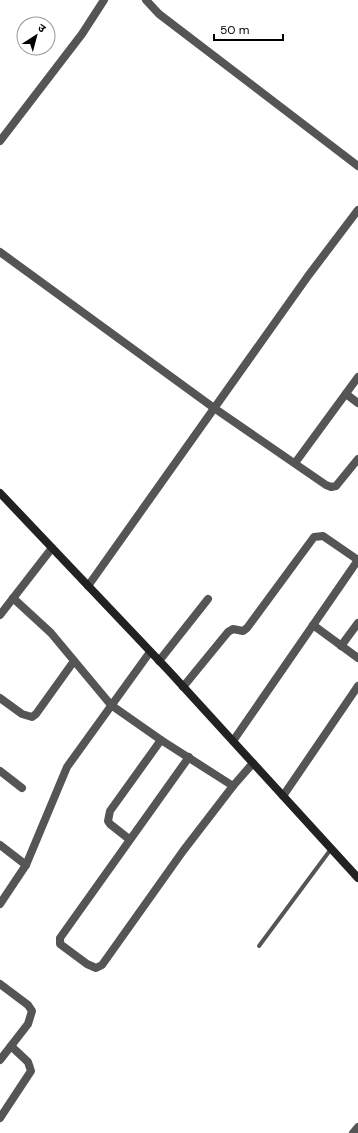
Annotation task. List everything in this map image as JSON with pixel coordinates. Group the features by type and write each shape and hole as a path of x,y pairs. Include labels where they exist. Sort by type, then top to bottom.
{"street":[{"path":"0,141 82,34 104,0"},
{"path":"146,0 159,14 358,166"},
{"path":"88,586 214,408 358,210"},
{"path":"0,252 214,408 331,487 340,482 358,460"},
{"path":"295,463 358,377"},
{"path":"346,394 358,403"},
{"path":"0,493 183,687 358,878"},
{"path":"183,687 228,632 233,629 243,631 247,628 314,537 323,536 358,560 233,741"},
{"path":"0,616 52,548"},
{"path":"13,598 43,624 111,704 161,740 233,786"},
{"path":"158,661 208,600"},
{"path":"341,646 358,623"},
{"path":"313,625 358,658"},
{"path":"0,904 26,865 67,767 150,652"},
{"path":"0,698 22,714 32,717 36,714 74,661"},
{"path":"283,796 358,686"},
{"path":"129,839 110,824 108,821 110,811 161,740"},
{"path":"189,757 129,839 60,938 60,944 93,967 102,965 183,851 233,786 253,763"},
{"path":"0,771 22,788"},
{"path":"0,845 26,865"},
{"path":"0,984 28,1005 32,1011 28,1024 0,1060"},
{"path":"0,1118 31,1071 28,1062 11,1046"},
{"path":"353,1133 358,1127"}],"lane":[{"path":"259,946 332,849"}]}
